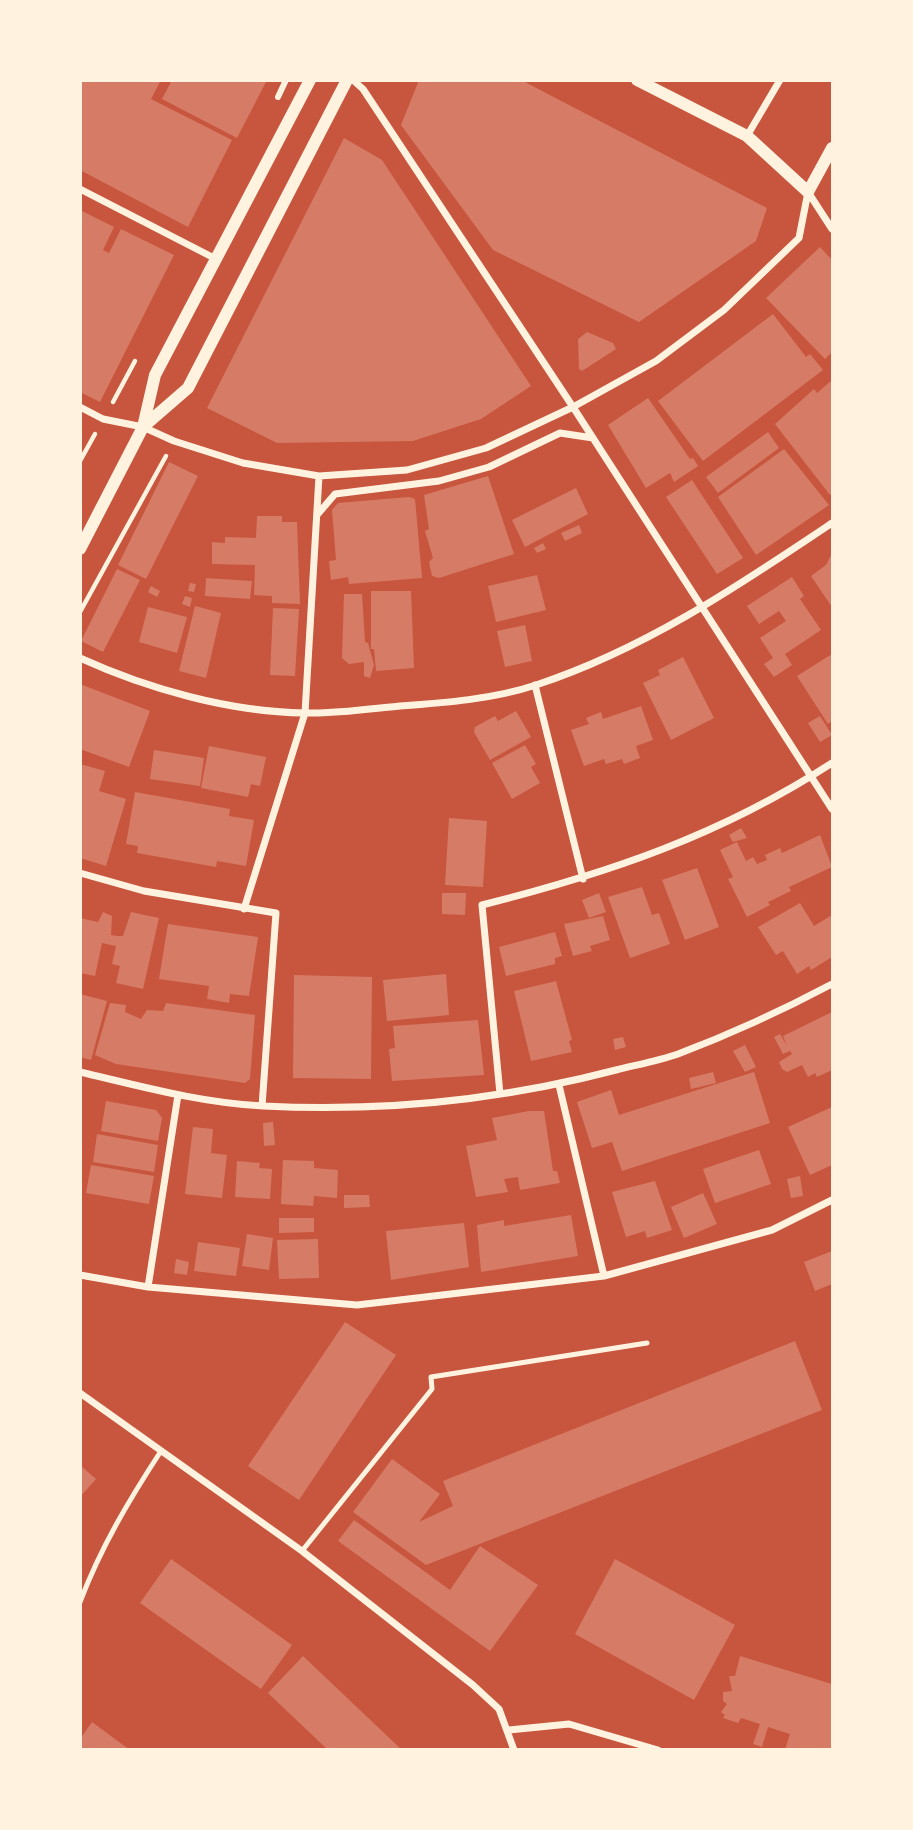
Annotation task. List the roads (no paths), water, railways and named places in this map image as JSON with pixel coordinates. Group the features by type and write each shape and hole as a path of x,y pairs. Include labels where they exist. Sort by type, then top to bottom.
{"street":[{"path":"278,97 286,80"},
{"path":"80,549 143,427 155,375 310,80"},
{"path":"143,427 188,388 347,80"},
{"path":"353,80 363,89 573,407 832,809"},
{"path":"637,80 747,136 776,159 808,192 832,229"},
{"path":"747,136 780,80"},
{"path":"80,408 103,419 143,427 174,441 243,463 319,476 421,466 486,448 573,407 656,361 724,310 799,238 808,192 832,148"},
{"path":"80,189 216,259"},
{"path":"317,515 335,494 439,481 489,467 560,433 593,438"},
{"path":"244,909 305,713 319,476"},
{"path":"80,658 129,680 212,701 305,713 439,704 535,685 625,648 702,610 832,523"},
{"path":"535,685 583,879"},
{"path":"500,1094 482,905 583,879 700,836 832,763"},
{"path":"80,873 144,891 275,914 262,1106"},
{"path":"80,1072 178,1094 262,1106 393,1106 500,1094 559,1085 675,1055 785,1009 832,984"},
{"path":"559,1085 604,1276"},
{"path":"149,1287 178,1094"},
{"path":"80,1275 149,1287 357,1305 604,1276 772,1230 832,1200"},
{"path":"80,1393 302,1551 473,1685 499,1709 514,1749"},
{"path":"509,1730 569,1724 658,1749"}],"lane":[{"path":"302,1551 432,1389 431,1377 647,1343"},
{"path":"80,1602 97,1559 118,1518 161,1451"}]}
